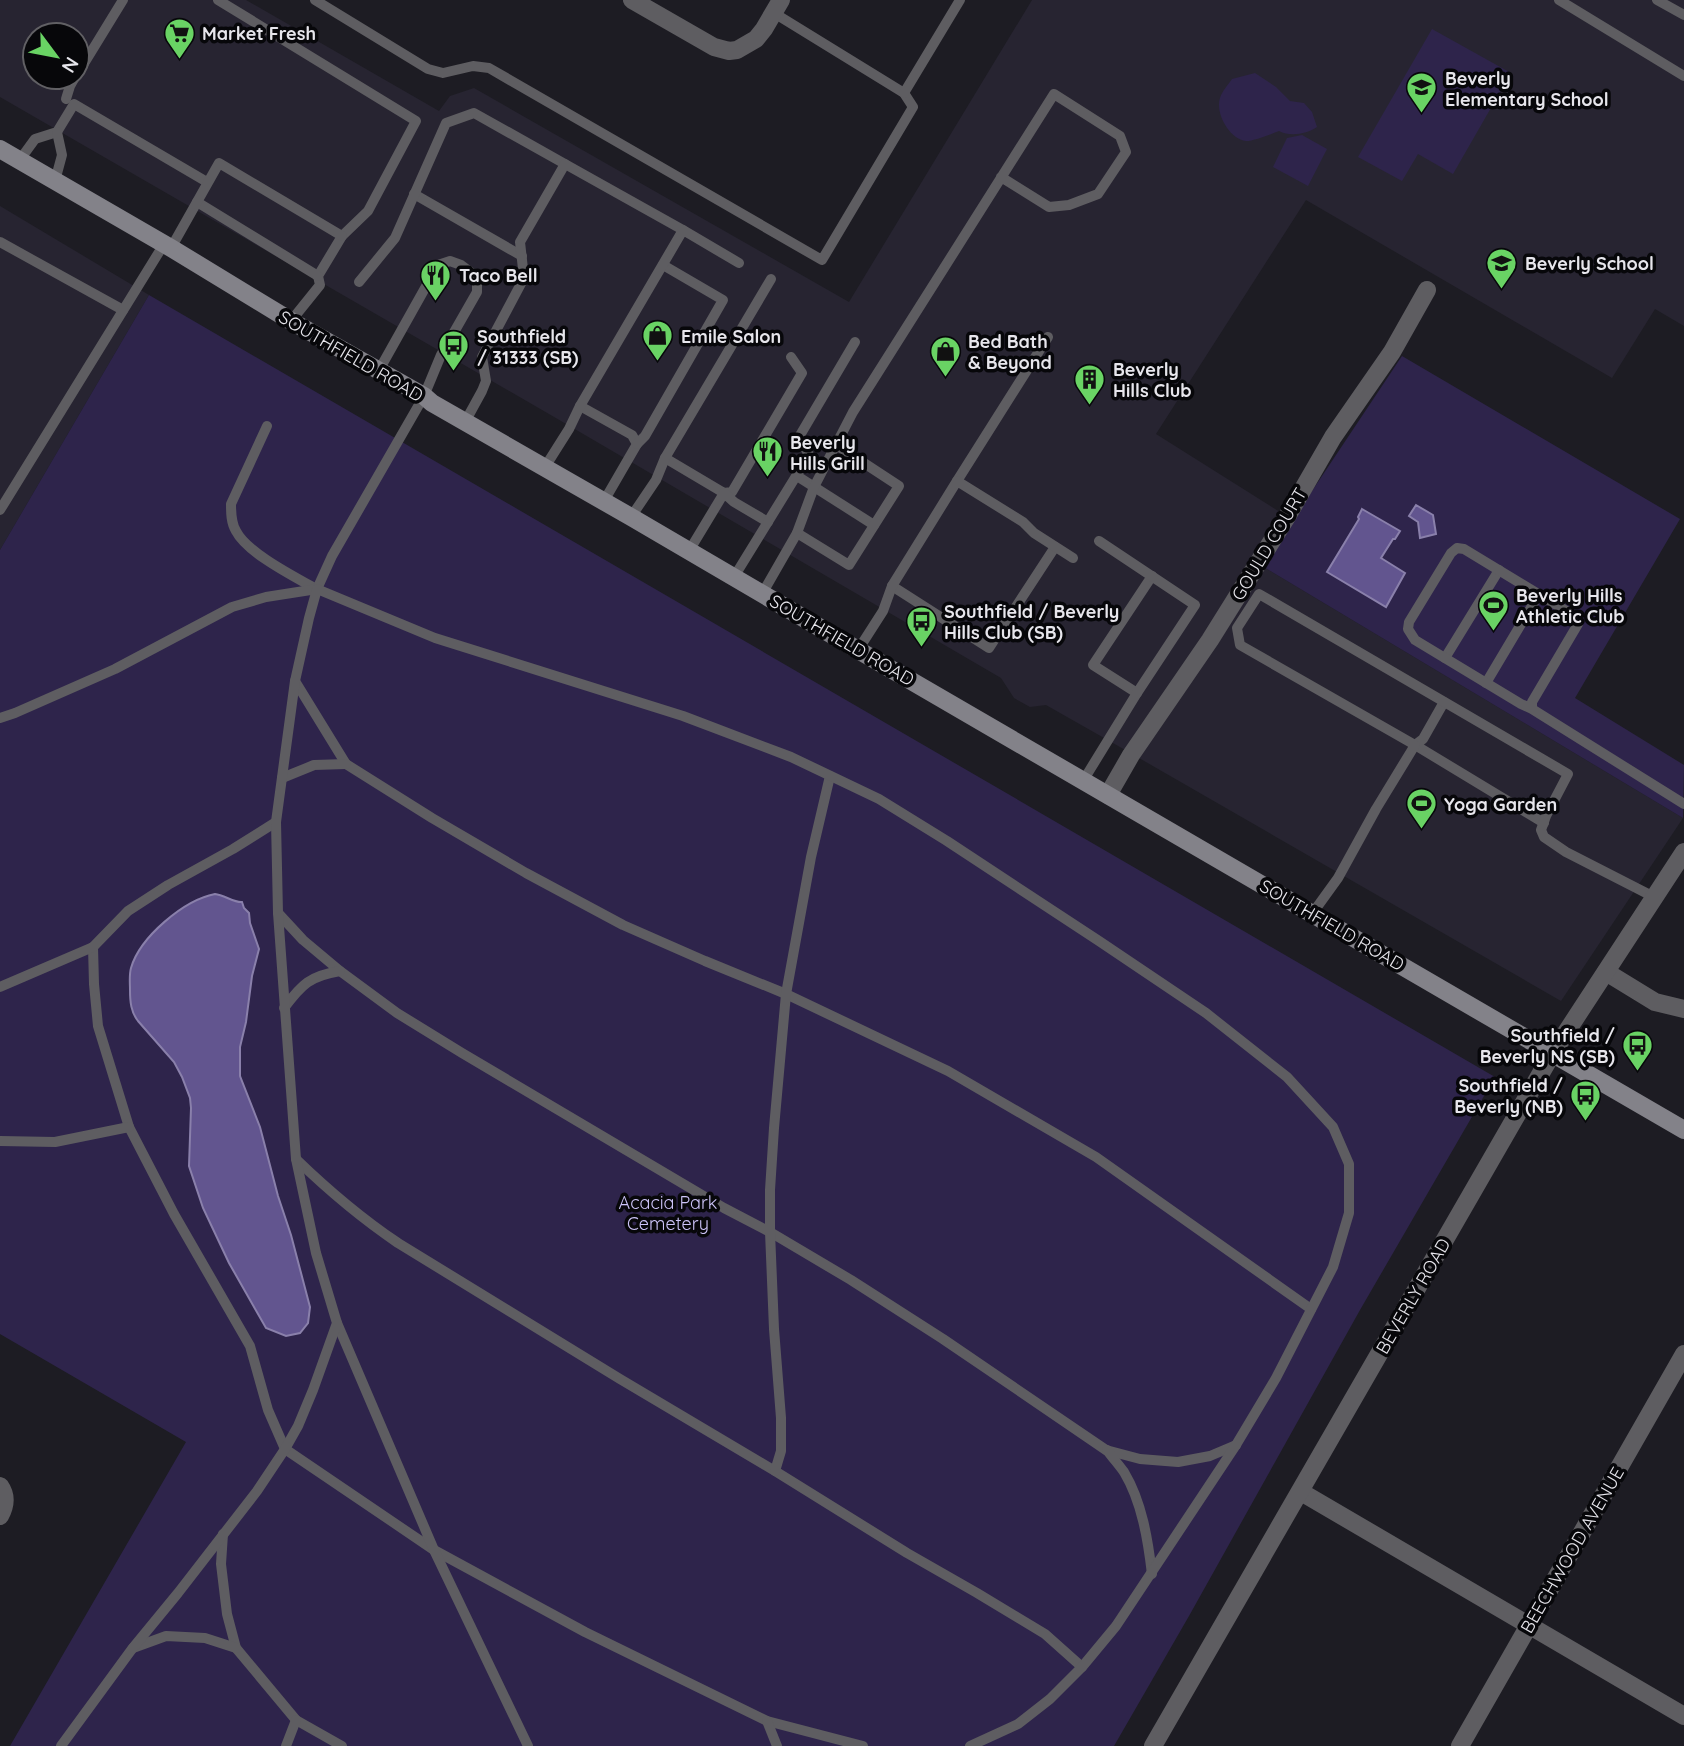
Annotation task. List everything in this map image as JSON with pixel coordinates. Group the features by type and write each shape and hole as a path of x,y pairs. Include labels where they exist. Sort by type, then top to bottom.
{"main road":[{"name":"SOUTHFIELD ROAD","path":"0,149 290,321 424,396 1684,1130"}],"street":[{"path":"632,0 714,47 729,51 737,50 756,39 778,6"},
{"name":"GOULD COURT","path":"1108,795 1131,755 1210,640 1333,437 1392,352 1427,290"},
{"name":"BEVERLY ROAD","path":"1153,1746 1552,1054 1684,852"},
{"path":"1606,972 1656,1002 1684,1009"},
{"name":"BEECHWOOD AVENUE","path":"1460,1746 1684,1354"},
{"path":"0,1486 5,1494 0,1516"},
{"path":"1301,1492 1684,1716"}],"lane":[{"path":"91,52 123,0"},
{"path":"218,0 416,121 368,211 342,236 318,276 320,285 290,321"},
{"path":"315,0 428,69 443,73 473,66 489,68 822,260 913,107 905,93 778,6"},
{"path":"905,93 960,0"},
{"path":"1559,0 1684,76"},
{"path":"1657,0 1684,15"},
{"path":"66,99 68,91"},
{"path":"762,594 797,533 814,487 859,401 1001,177 1054,94 1120,136 1126,152 1098,194 1069,205 1049,207 1001,177"},
{"path":"19,161 35,139 57,132 74,104 207,182"},
{"path":"359,282 395,238 446,123 474,113 739,263"},
{"path":"55,181 62,155 57,132"},
{"path":"0,510 123,310 197,202 219,163 342,236"},
{"path":"465,422 486,381 482,357 524,278 520,242 565,164"},
{"path":"414,194 522,256"},
{"path":"197,202 318,276"},
{"path":"545,467 683,230"},
{"path":"0,242 123,310"},
{"path":"378,372 438,265 450,261 461,265 477,277 477,292 441,355 424,396 338,546 317,589 295,681 276,822 278,914 296,1159 316,1253 337,1323 434,1550 528,1746"},
{"path":"604,501 637,444 645,436 723,300 663,265"},
{"path":"631,517 656,480 665,458 771,279"},
{"path":"858,650 883,611 892,586 1048,337"},
{"path":"734,577 809,455 799,437 855,342"},
{"path":"724,493 732,492 802,373 791,357"},
{"path":"580,406 632,435 637,444"},
{"path":"267,426 231,504 233,524 242,540 282,570 317,589 435,638 683,716 791,757 879,799 1099,940 1206,1013 1287,1077 1333,1126 1349,1164 1349,1213 1333,1267 1276,1378 1152,1574 1116,1626 1082,1667 1050,1699 1018,1724 970,1746"},
{"path":"797,533 849,565 899,486 835,444"},
{"path":"665,458 768,522"},
{"path":"797,476 874,525"},
{"path":"957,481 1023,522 1034,533 1073,558"},
{"path":"689,551 724,493"},
{"path":"1083,781 1195,605 1099,541"},
{"path":"892,586 989,648 1055,547"},
{"path":"1532,709 1532,702 1578,624 1578,619 1464,549 1457,548 1451,553 1409,622 1408,629 1415,640 1684,804"},
{"path":"1445,658 1499,570"},
{"path":"1137,693 1093,664 1152,576"},
{"path":"0,718 115,669 232,607 266,597 317,589"},
{"path":"1544,823 1415,745 1240,645 1237,628 1259,594 1568,774 1546,816 1544,823 1541,830 1544,837 1566,852 1654,897"},
{"path":"1486,683 1539,594"},
{"path":"295,681 346,764 432,818 623,925 786,994 948,1071 1096,1157 1311,1309"},
{"path":"1312,914 1338,878 1376,809 1415,745 1423,739 1444,702"},
{"path":"282,778 314,765 346,764"},
{"path":"775,1471 781,1451 770,1232 774,1128 786,994 811,857 830,776"},
{"path":"0,987 93,947 128,911 276,822"},
{"path":"278,914 303,940 340,971 397,1013 724,1208 770,1232 909,1317 1106,1450 1124,1472 1138,1504 1148,1540 1152,1574"},
{"path":"93,947 98,1026 129,1127 174,1214 250,1346 268,1410 285,1449 434,1550 585,1632 766,1721 863,1746"},
{"path":"284,1008 297,990 320,974 340,971"},
{"path":"0,1142 55,1142 129,1127"},
{"path":"296,1159 362,1218 406,1248 1045,1634 1082,1667"},
{"path":"61,1746 132,1649 257,1491 285,1449 308,1402 337,1323"},
{"path":"1106,1450 1140,1459 1178,1462 1210,1456 1236,1445"},
{"path":"223,1534 221,1564 236,1648 296,1720 342,1746"},
{"path":"132,1649 166,1636 205,1638 236,1648"},
{"path":"285,1746 296,1720"},
{"path":"766,1721 777,1746"}],"shaded area":[{"path":"0,0 246,0 439,111 450,96 474,88 849,302 1032,0 1684,0 1684,326 1655,309 1612,378 1306,200 1156,434 1283,514 1127,751 1046,705 1030,707 1014,698 1001,678 0,97"},
{"path":"0,206 149,295 0,550"},
{"path":"1416,505 1433,515 1436,534 1420,538 1418,522 1409,516"},
{"path":"1362,509 1400,531 1381,558 1405,573 1386,607 1327,572 1359,519"},
{"path":"1262,566 1683,818 1561,1001 1139,758"},
{"path":"215,894 242,902 249,913 259,949 240,1047 240,1076 260,1127 310,1307 308,1323 300,1333 286,1336 266,1328 229,1263 203,1208 189,1166 190,1098 174,1062 138,1021 131,1003 130,971 144,944 177,912"}],"green space":[{"path":"1432,29 1511,73 1453,174 1418,154 1402,181 1358,157"},
{"path":"1255,73 1276,87 1290,101 1304,103 1312,112 1317,127 1298,134 1279,131 1249,141 1234,136 1222,118 1220,98 1232,79"},
{"path":"1302,135 1327,149 1308,186 1273,167 1287,138"},
{"name":"Acacia Park Cemetery","path":"149,295 1495,1077 1114,1746 10,1746 186,1442 0,1334 0,550"},
{"name":"Beverly Hills Athletic Club","path":"1402,356 1680,519 1575,698 1684,765 1683,818 1262,566"}],"place":[{"name":"Market Fresh","path":"179,60"},
{"name":"Beverly Elementary School","path":"1422,115"},
{"name":"Beverly School","path":"1502,290"},
{"name":"Taco Bell","path":"436,302"},
{"name":"Emile Salon","path":"658,363"},
{"name":"Southfield / 31333 (SB)","path":"454,373"},
{"name":"Bed Bath & Beyond","path":"945,378"},
{"name":"Beverly Hills Club","path":"1090,406"},
{"name":"Beverly Hills Grill","path":"767,479"},
{"name":"Beverly Hills Athletic Club","path":"1493,632"},
{"name":"Southfield / Beverly Hills Club (SB)","path":"921,648"},
{"name":"Yoga Garden","path":"1421,831"},
{"name":"Southfield / Beverly NS (SB)","path":"1638,1072"},
{"name":"Southfield / Beverly (NB)","path":"1586,1122"}]}
